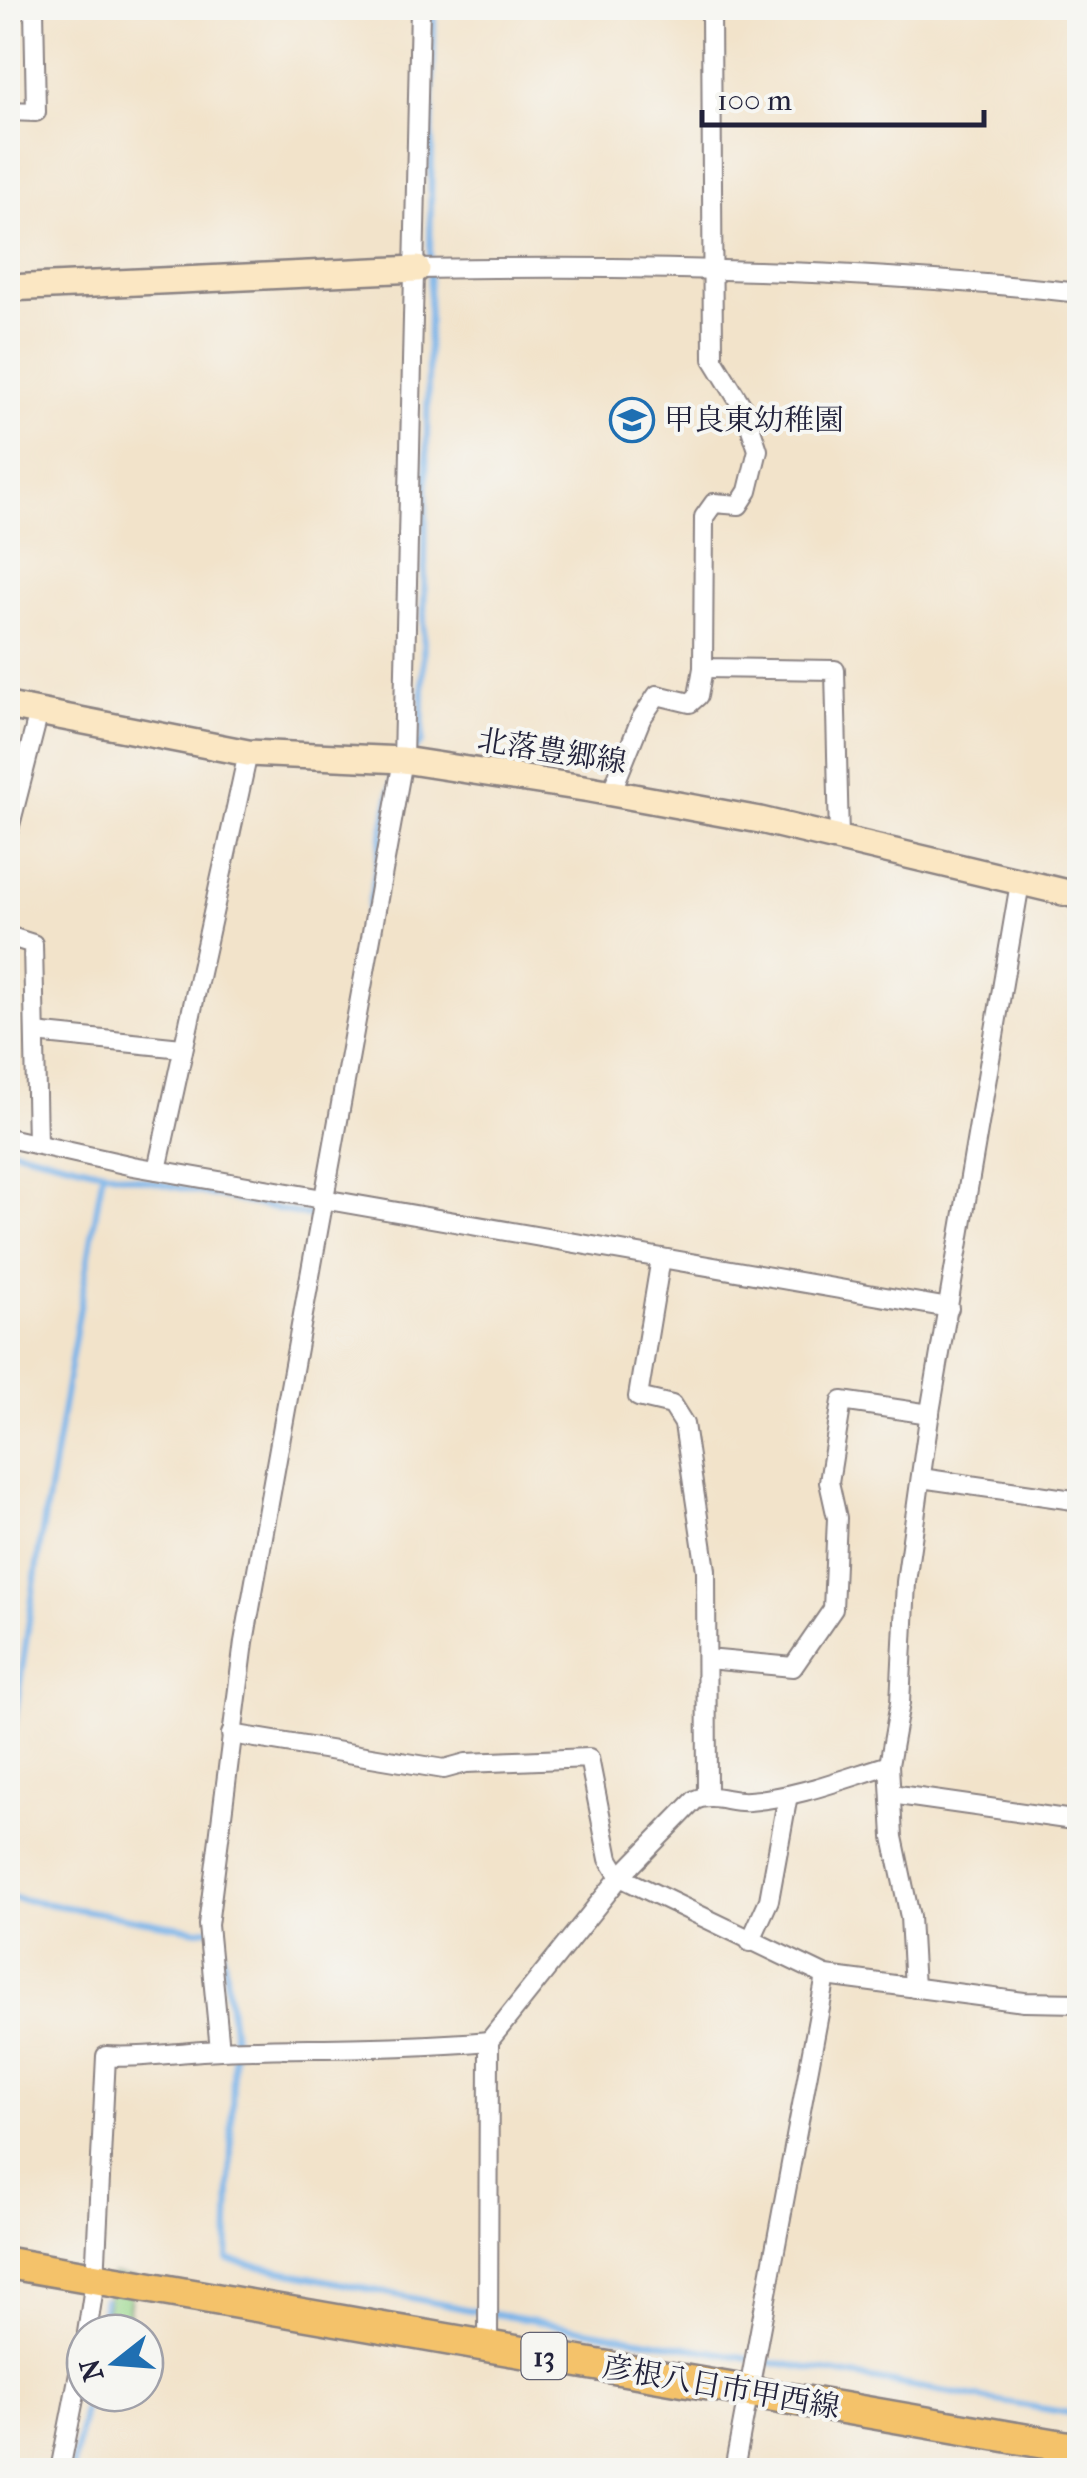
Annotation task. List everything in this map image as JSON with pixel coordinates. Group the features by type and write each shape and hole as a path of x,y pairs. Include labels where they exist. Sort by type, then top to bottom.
{"main road":[{"path":"8,288 417,270"},
{"name":"北落豊郷線","path":"8,706 248,753 403,760 611,793 839,838 1080,896"},
{"name":"彦根八日市甲西線","path":"8,2263 1080,2449"}],"street":[{"path":"8,111 36,112 34,8"},
{"path":"220,2050 208,1925 231,1734 403,760 420,8"},
{"path":"611,793 641,719 657,695 690,703 698,696 703,668 704,517 714,504 739,505 748,491 758,450 745,411 713,359 709,272 711,8"},
{"path":"417,270 709,272 1010,285 1080,293"},
{"path":"703,668 834,670 839,838"},
{"path":"8,833 40,712"},
{"path":"157,1170 248,753"},
{"path":"914,1988 910,1917 893,1838 889,1765 900,1703 906,1582 930,1414 1020,882"},
{"path":"8,936 33,944 37,1144"},
{"path":"35,1033 182,1048"},
{"path":"8,1138 157,1170 949,1308"},
{"path":"661,1258 638,1397 672,1405 684,1424 706,1570 707,1794"},
{"path":"706,1659 793,1667 833,1608 837,1518 830,1482 842,1401 930,1414"},
{"path":"922,1478 1080,1500"},
{"path":"231,1734 444,1769 466,1763 589,1758 609,1859 620,1876 750,1942 826,1976 1024,2002 1080,2003"},
{"path":"488,2346 490,2042 620,1876 682,1809 707,1794 745,1802 788,1795 889,1765"},
{"path":"891,1794 1080,1821"},
{"path":"750,1942 769,1900 788,1795"},
{"path":"734,2470 826,1976"},
{"path":"89,2313 106,2056 143,2058 220,2050 356,2050 490,2042"},
{"path":"60,2470 71,2413"}],"green space":[{"path":"112,2274 133,2278 129,2313 105,2313"}],"waterway":[{"path":"412,752 422,741 434,8"},
{"path":"348,1016 394,773"},
{"path":"8,1148 103,1171 40,1544 8,1767"},
{"path":"103,1171 309,1216 319,1180"},
{"path":"8,1897 198,1930 220,1928 234,2038 228,2260 470,2310 1080,2415"},
{"path":"102,2313 104,2300"},
{"path":"72,2470 83,2413"}],"place":[{"name":"甲良東幼稚園","path":"632,420"}]}
